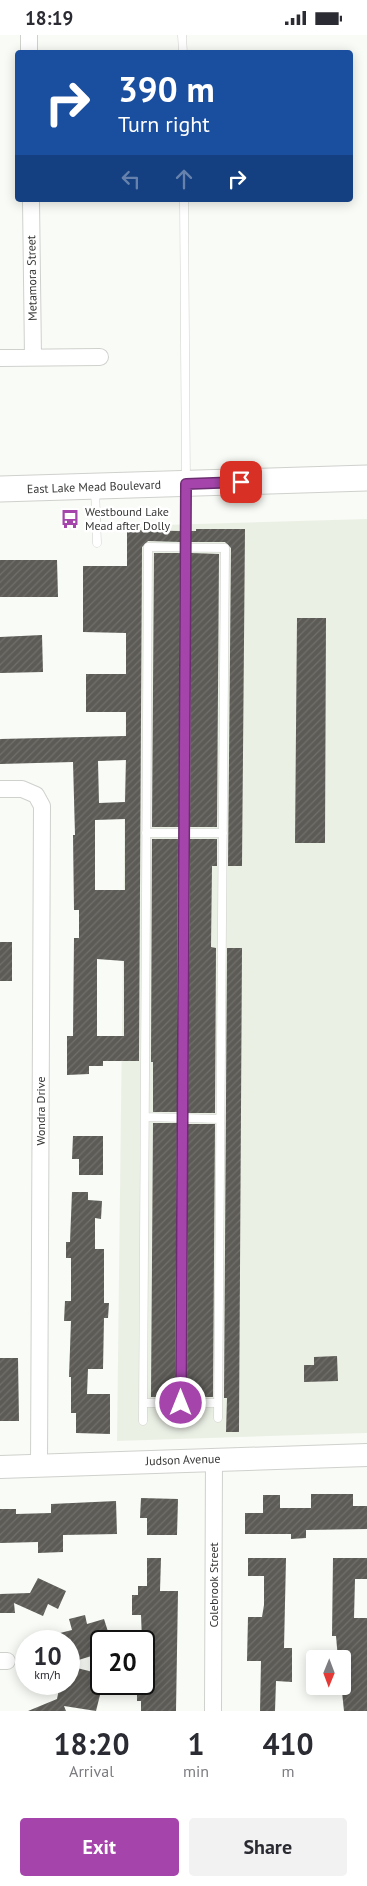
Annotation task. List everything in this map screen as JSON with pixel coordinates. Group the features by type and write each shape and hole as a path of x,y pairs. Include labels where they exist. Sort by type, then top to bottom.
{"main road":[{"name":"East Lake Mead Boulevard","path":"0,489 367,479"}],"street":[{"path":"29,35 29,50"},
{"name":"Metamora Street","path":"31,202 33,357"},
{"path":"0,358 100,357"},
{"name":"Wondra Drive","path":"0,789 22,789 36,795 42,806 39,1466"},
{"name":"Judson Avenue","path":"0,1467 367,1455"},
{"name":"Colebrook Street","path":"213,1711 214,1459"}],"lane":[{"path":"182,35 183,50"},
{"path":"181,1403 186,484 184,202"},
{"path":"95,487 98,543"},
{"path":"143,1421 148,547 225,547 218,1418"},
{"path":"146,833 223,833"},
{"path":"145,1117 220,1119"},
{"path":"143,1403 218,1403"}],"shaded area":[{"path":"367,519 367,1433 117,1441 128,526"}],"building":[{"path":"196,529 245,529 242,866 228,866 231,548 225,542 191,542 191,531 196,531"},
{"path":"127,530 180,531 180,542 148,541 142,547 139,1061 103,1061 103,1066 89,1066 89,1074 67,1075 67,1036 73,1036 74,938 79,938 79,910 74,910 73,835 75,835 73,762 0,764 0,739 126,736 126,712 86,712 86,674 126,674 126,633 83,632 83,566 127,566","holes":["126,760 125,802 99,803 98,761","125,819 125,890 95,890 95,820","97,959 124,961 124,1036 97,1036"]},
{"path":"154,553 180,553 179,827 152,827"},
{"path":"191,553 219,554 217,827 190,827"},
{"path":"0,560 57,560 58,597 0,597"},
{"path":"297,618 326,618 325,843 295,843"},
{"path":"42,635 43,672 0,673 0,637"},
{"path":"152,839 178,839 177,1112 153,1112 153,1062 151,1062"},
{"path":"190,839 217,839 217,866 212,866 211,947 216,948 215,1113 188,1113"},
{"path":"0,942 12,942 12,981 0,981"},
{"path":"227,948 242,948 239,1432 226,1432 227,1398 224,1398"},
{"path":"153,1123 177,1123 175,1397 151,1397"},
{"path":"188,1124 215,1124 213,1397 187,1397"},
{"path":"73,1136 103,1136 103,1175 79,1175 79,1159 72,1159"},
{"path":"72,1192 88,1192 88,1200 102,1201 101,1219 95,1218 95,1249 104,1249 104,1303 109,1303 108,1318 104,1318 103,1369 88,1369 87,1394 110,1394 110,1434 76,1433 76,1413 71,1413 71,1377 69,1377 71,1321 64,1321 65,1301 71,1301 71,1258 66,1258 66,1242 70,1242"},
{"path":"337,1356 338,1381 304,1382 304,1365 314,1365 314,1357"},
{"path":"0,1358 18,1358 19,1421 0,1421"},
{"path":"311,1494 353,1494 353,1506 367,1506 367,1529 306,1530 306,1538 291,1539 291,1534 245,1534 245,1513 263,1513 263,1495 280,1495 280,1508 311,1508"},
{"path":"141,1498 178,1499 177,1535 147,1535 147,1518 140,1518"},
{"path":"116,1501 117,1534 63,1535 63,1552 38,1553 38,1542 0,1543 0,1509 16,1509 16,1514 51,1513 51,1504"},
{"path":"147,1558 161,1558 160,1591 178,1591 176,1711 141,1711 141,1701 137,1701 137,1695 155,1695 155,1630 142,1630 141,1615 132,1615 132,1595 138,1595 138,1586 147,1586"},
{"path":"248,1558 286,1558 284,1648 292,1648 292,1682 276,1681 275,1711 260,1711 261,1661 247,1661 248,1617 262,1617 264,1605 264,1576 248,1576"},
{"path":"333,1558 367,1558 367,1579 355,1579 354,1618 367,1618 367,1711 344,1711 342,1695 351,1695 351,1650 337,1650 336,1636 332,1636"},
{"path":"38,1578 66,1591 58,1609 48,1604 43,1616 14,1603 15,1613 0,1613 0,1594 30,1593"},
{"path":"85,1615 87,1624 104,1619 108,1630 90,1630 90,1656 80,1660 80,1630 72,1630 69,1619"},
{"path":"80,1669 90,1671 90,1695 100,1695 96,1711 64,1706 66,1711 28,1711 57,1699 58,1695 80,1695"}],"place":[{"name":"Westbound Lake Mead after Dolly","path":"70,519"}],"route":[{"path":"181,1403 186,484 241,482"}]}
